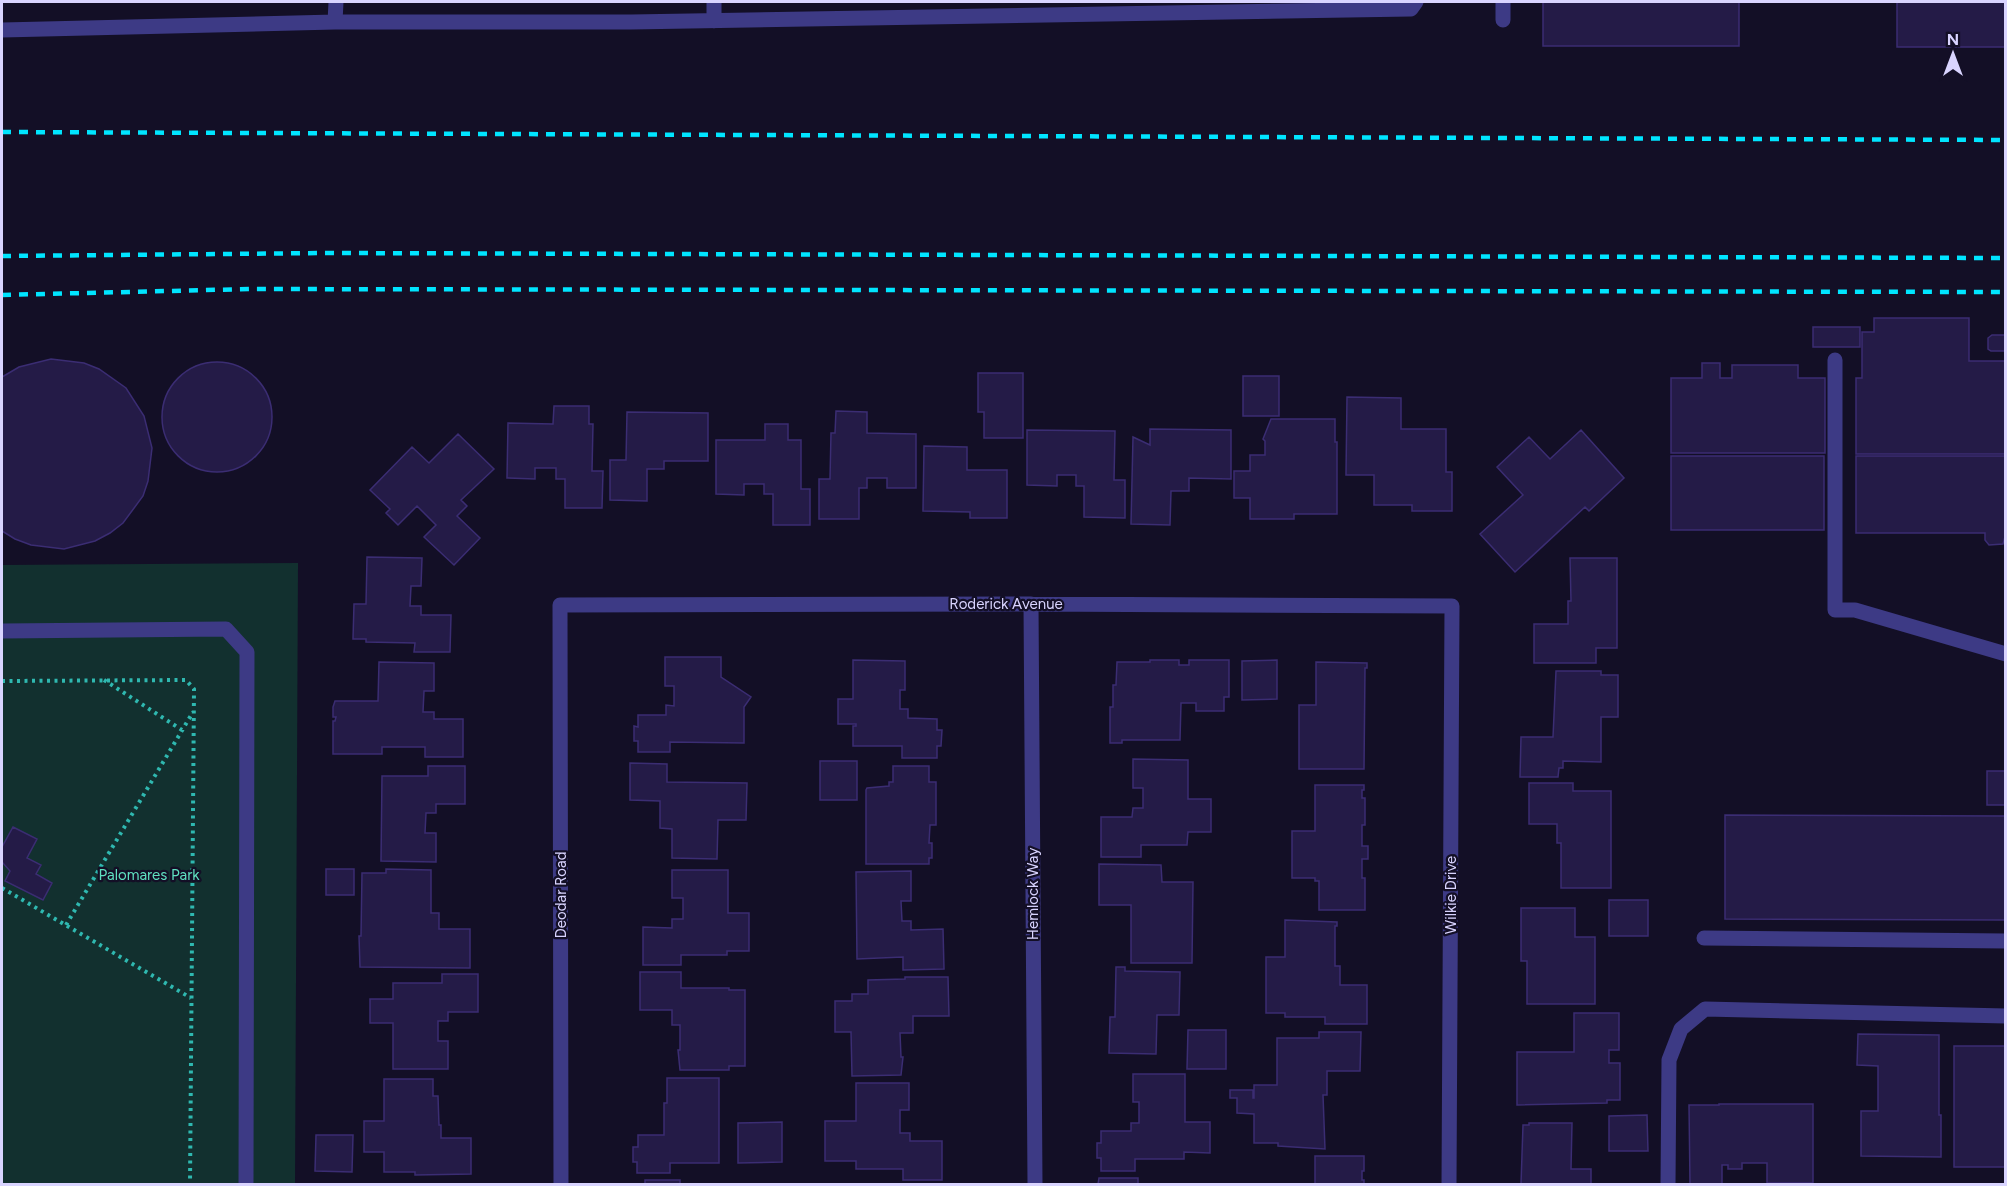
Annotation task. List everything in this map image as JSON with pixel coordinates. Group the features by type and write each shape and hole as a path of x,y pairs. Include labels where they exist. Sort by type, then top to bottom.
{"street":[{"path":"335,22 336,2"},
{"path":"714,2 714,21"},
{"path":"1503,2 1503,20"},
{"path":"2,30 335,22 714,21 1081,8 1414,5"},
{"path":"1835,360 1835,610 1856,610 2006,654"},
{"name":"Hemlock Way","path":"1031,604 1035,1185"},
{"name":"Roderick Avenue","path":"561,605 1452,606"},
{"name":"Deodar Road","path":"561,605 561,1185"},
{"name":"Wilkie Drive","path":"1449,1185 1452,606"},
{"path":"2,630 226,629 247,652 246,1185"},
{"path":"1704,938 2006,940"},
{"path":"1668,1185 1669,1060 1680,1029 1705,1009 2006,1016"}],"path":[{"path":"104,680 182,730"},
{"path":"2,681 186,680 194,689 190,1185"},
{"path":"66,925 194,710"},
{"path":"2,888 191,998"}],"green space":[{"name":"Palomares Park","path":"298,563 295,1184 2,1184 2,565"}],"building":[{"path":"1543,2 1739,2 1739,46 1543,46"},
{"path":"1897,2 2006,2 2006,47 1897,47"},
{"path":"1874,318 1969,318 1969,361 2006,361 2006,454 1856,454 1856,378 1862,378 1862,332 1874,332"},
{"path":"1813,327 1860,327 1860,347 1813,347"},
{"path":"1992,335 2006,335 2006,351 1988,349 1988,338"},
{"path":"51,359 84,363 99,369 126,388 144,416 152,448 148,481 143,496 123,523 95,541 64,549 31,545 2,531 2,377 19,367"},
{"path":"217,362 238,367 256,378 267,396 272,417 267,438 256,456 238,467 217,472 196,467 178,456 167,438 162,417 167,396 178,378 196,367"},
{"path":"1702,363 1720,363 1720,378 1732,378 1732,365 1798,365 1798,378 1825,378 1825,453 1671,453 1671,378 1702,378"},
{"path":"978,373 1023,373 1023,438 984,438 984,412 978,412"},
{"path":"1243,376 1279,376 1279,416 1243,416"},
{"path":"1347,397 1401,398 1401,429 1446,429 1446,472 1452,472 1452,511 1412,511 1412,505 1374,505 1374,475 1346,475"},
{"path":"554,406 589,406 589,424 593,424 592,471 603,471 602,508 565,508 565,479 556,479 556,468 535,468 535,479 507,478 508,423 553,424"},
{"path":"836,411 867,412 867,433 916,434 916,488 887,488 887,478 867,478 867,488 859,488 859,519 819,519 819,479 830,479 831,433 835,433"},
{"path":"627,412 708,413 708,461 664,461 664,469 647,469 647,501 610,500 610,460 626,460"},
{"path":"1271,419 1335,419 1337,514 1294,514 1294,519 1250,519 1250,498 1234,498 1234,471 1250,471 1250,455 1265,455 1263,439"},
{"path":"765,424 788,424 788,440 801,440 801,489 810,489 810,525 773,525 773,494 764,494 764,484 744,484 744,495 716,494 716,440 765,440"},
{"path":"1150,429 1231,430 1231,479 1189,478 1189,491 1171,491 1170,525 1131,524 1133,437 1150,445"},
{"path":"1027,430 1115,431 1114,480 1125,480 1125,518 1084,517 1084,486 1076,486 1076,475 1057,475 1057,486 1027,485"},
{"path":"1581,430 1624,478 1589,511 1585,507 1515,572 1480,534 1523,495 1497,467 1529,437 1550,459"},
{"path":"458,434 494,469 461,500 467,506 457,516 480,538 454,565 424,537 436,525 417,506 398,525 386,513 390,509 370,490 412,447 429,463"},
{"path":"924,446 967,447 967,470 1007,470 1007,518 970,518 970,512 923,511"},
{"path":"1671,456 1824,456 1824,530 1671,530"},
{"path":"1856,456 2006,456 2006,533 2003,544 1989,545 1985,540 1985,533 1856,533"},
{"path":"367,557 422,558 421,586 411,586 410,606 421,606 421,615 451,615 450,652 414,652 415,643 366,642 366,639 353,639 354,604 366,604"},
{"path":"1570,558 1617,558 1617,648 1596,648 1596,663 1534,663 1534,624 1568,624 1568,601 1571,601"},
{"path":"665,657 721,657 721,677 751,697 744,707 744,743 670,742 670,752 638,752 638,741 634,741 634,726 638,727 638,715 666,715 666,705 674,706 674,686 665,686"},
{"path":"853,660 905,661 905,690 900,690 900,709 908,709 908,718 937,719 937,730 942,730 941,746 937,746 937,758 902,758 902,746 853,746 853,726 856,724 838,724 838,699 853,699"},
{"path":"1150,660 1179,660 1179,665 1189,665 1189,660 1229,660 1229,697 1224,697 1224,711 1196,711 1196,703 1181,703 1180,740 1122,740 1122,743 1110,743 1110,707 1113,707 1113,685 1116,685 1117,662 1150,662"},
{"path":"1277,660 1277,699 1242,700 1242,661"},
{"path":"379,662 434,663 434,691 424,691 423,712 434,712 434,719 463,719 463,757 425,757 425,747 382,747 382,754 333,754 335,701 378,701"},
{"path":"1316,662 1367,663 1367,668 1365,668 1364,769 1299,769 1299,705 1316,705"},
{"path":"1556,671 1601,671 1601,675 1618,675 1618,717 1601,717 1601,762 1563,761 1563,768 1559,768 1558,777 1520,777 1521,737 1553,737"},
{"path":"1133,759 1188,760 1188,799 1211,799 1211,832 1188,832 1187,845 1141,845 1141,857 1101,857 1101,817 1132,817 1133,808 1143,808 1143,788 1133,788"},
{"path":"820,761 857,761 857,800 820,800"},
{"path":"630,763 667,764 667,782 747,783 746,820 718,820 717,859 672,858 672,829 660,828 660,801 630,800"},
{"path":"428,766 465,766 465,804 436,804 436,813 426,813 425,833 436,833 436,862 381,861 382,776 428,776"},
{"path":"893,766 929,766 929,782 936,782 936,825 930,825 929,843 932,843 932,858 929,858 929,864 866,864 866,790 889,786 889,782 893,782"},
{"path":"1987,771 2006,771 2006,805 1987,805"},
{"path":"1529,783 1573,783 1573,791 1611,791 1611,888 1561,888 1561,843 1557,843 1557,824 1529,824"},
{"path":"1315,785 1364,785 1362,798 1365,798 1365,825 1362,825 1362,846 1368,846 1368,859 1362,859 1362,878 1365,878 1365,910 1319,910 1319,881 1315,881 1315,878 1292,878 1292,831 1315,831"},
{"path":"1725,815 2006,816 2006,920 1725,919"},
{"path":"13,827 37,839 27,858 41,865 36,874 52,883 43,900 5,881 10,871 2,862 2,847"},
{"path":"1099,864 1161,865 1162,882 1193,882 1192,963 1131,963 1131,905 1099,905"},
{"path":"326,869 354,869 354,895 326,895"},
{"path":"386,869 431,870 431,913 439,913 439,929 470,929 470,968 360,967 362,873 386,873"},
{"path":"672,870 728,870 728,913 749,913 749,951 727,951 727,955 681,955 681,965 643,965 643,927 672,928 672,919 683,919 683,898 672,898"},
{"path":"911,871 911,901 901,901 902,921 911,921 911,930 943,929 944,969 903,970 903,957 857,959 856,872"},
{"path":"1609,900 1648,900 1648,936 1609,936"},
{"path":"1521,908 1575,908 1575,937 1595,937 1595,1004 1527,1004 1527,961 1521,961"},
{"path":"1285,920 1337,922 1335,926 1335,966 1340,966 1340,985 1367,985 1367,1024 1325,1024 1325,1017 1285,1017 1285,1013 1266,1013 1266,957 1285,957"},
{"path":"1116,967 1125,967 1125,971 1180,972 1179,1015 1157,1015 1156,1054 1109,1053 1110,1017 1115,1017"},
{"path":"640,972 681,972 681,988 745,990 745,1066 729,1066 729,1070 680,1070 678,1050 680,1050 680,1025 672,1025 672,1010 640,1010"},
{"path":"442,974 478,974 478,1012 448,1012 448,1021 438,1021 438,1041 448,1041 448,1069 393,1069 393,1023 370,1023 370,999 393,999 393,983 442,983"},
{"path":"905,977 948,977 949,1016 913,1016 913,1033 900,1033 901,1057 903,1057 901,1075 852,1076 851,1032 835,1032 835,1001 852,1001 852,994 868,994 868,980 905,979"},
{"path":"1574,1013 1619,1013 1619,1050 1609,1050 1609,1063 1620,1063 1620,1100 1607,1100 1607,1103 1517,1105 1517,1052 1574,1052"},
{"path":"1188,1030 1226,1030 1226,1069 1187,1069"},
{"path":"1319,1032 1361,1032 1360,1071 1327,1071 1327,1095 1323,1095 1325,1149 1278,1146 1278,1143 1254,1143 1254,1114 1237,1113 1237,1098 1230,1098 1230,1090 1253,1090 1254,1098 1254,1085 1277,1085 1277,1038 1319,1038"},
{"path":"1858,1034 1939,1035 1941,1157 1861,1156 1861,1111 1878,1111 1878,1066 1857,1065"},
{"path":"1954,1046 2006,1046 2006,1167 1954,1167"},
{"path":"1133,1074 1185,1074 1185,1122 1210,1122 1210,1153 1184,1152 1184,1159 1135,1159 1135,1171 1101,1171 1101,1158 1097,1158 1097,1143 1101,1143 1101,1131 1131,1131 1131,1123 1139,1123 1139,1102 1133,1102"},
{"path":"667,1078 719,1078 719,1163 670,1163 670,1173 637,1173 637,1162 633,1162 633,1147 638,1147 638,1135 664,1135"},
{"path":"384,1079 433,1079 433,1096 438,1096 441,1138 471,1138 471,1174 415,1175 415,1172 384,1172 384,1152 364,1152 364,1121 384,1121"},
{"path":"856,1083 909,1083 909,1110 900,1110 900,1133 910,1133 910,1141 942,1141 942,1180 903,1180 903,1169 856,1169 856,1161 825,1161 825,1121 856,1121"},
{"path":"1813,1104 1813,1183 1767,1183 1767,1163 1742,1163 1742,1169 1728,1169 1728,1165 1722,1165 1722,1184 1690,1184 1689,1105"},
{"path":"1647,1115 1648,1151 1609,1151 1609,1116"},
{"path":"782,1122 782,1162 738,1163 738,1123"},
{"path":"1529,1123 1572,1123 1571,1169 1591,1169 1591,1184 1521,1184 1523,1125 1529,1125"},
{"path":"316,1135 353,1135 352,1172 315,1171"},
{"path":"1315,1156 1364,1156 1362,1180 1364,1184 1315,1184"},
{"path":"1099,1178 1138,1178 1138,1184 1098,1184"},
{"path":"645,1180 680,1180 680,1184 645,1184"}],"railway":[{"path":"2,132 2006,140"},
{"path":"2,256 329,253 2006,258"},
{"path":"2,295 251,289 2006,292"}]}
